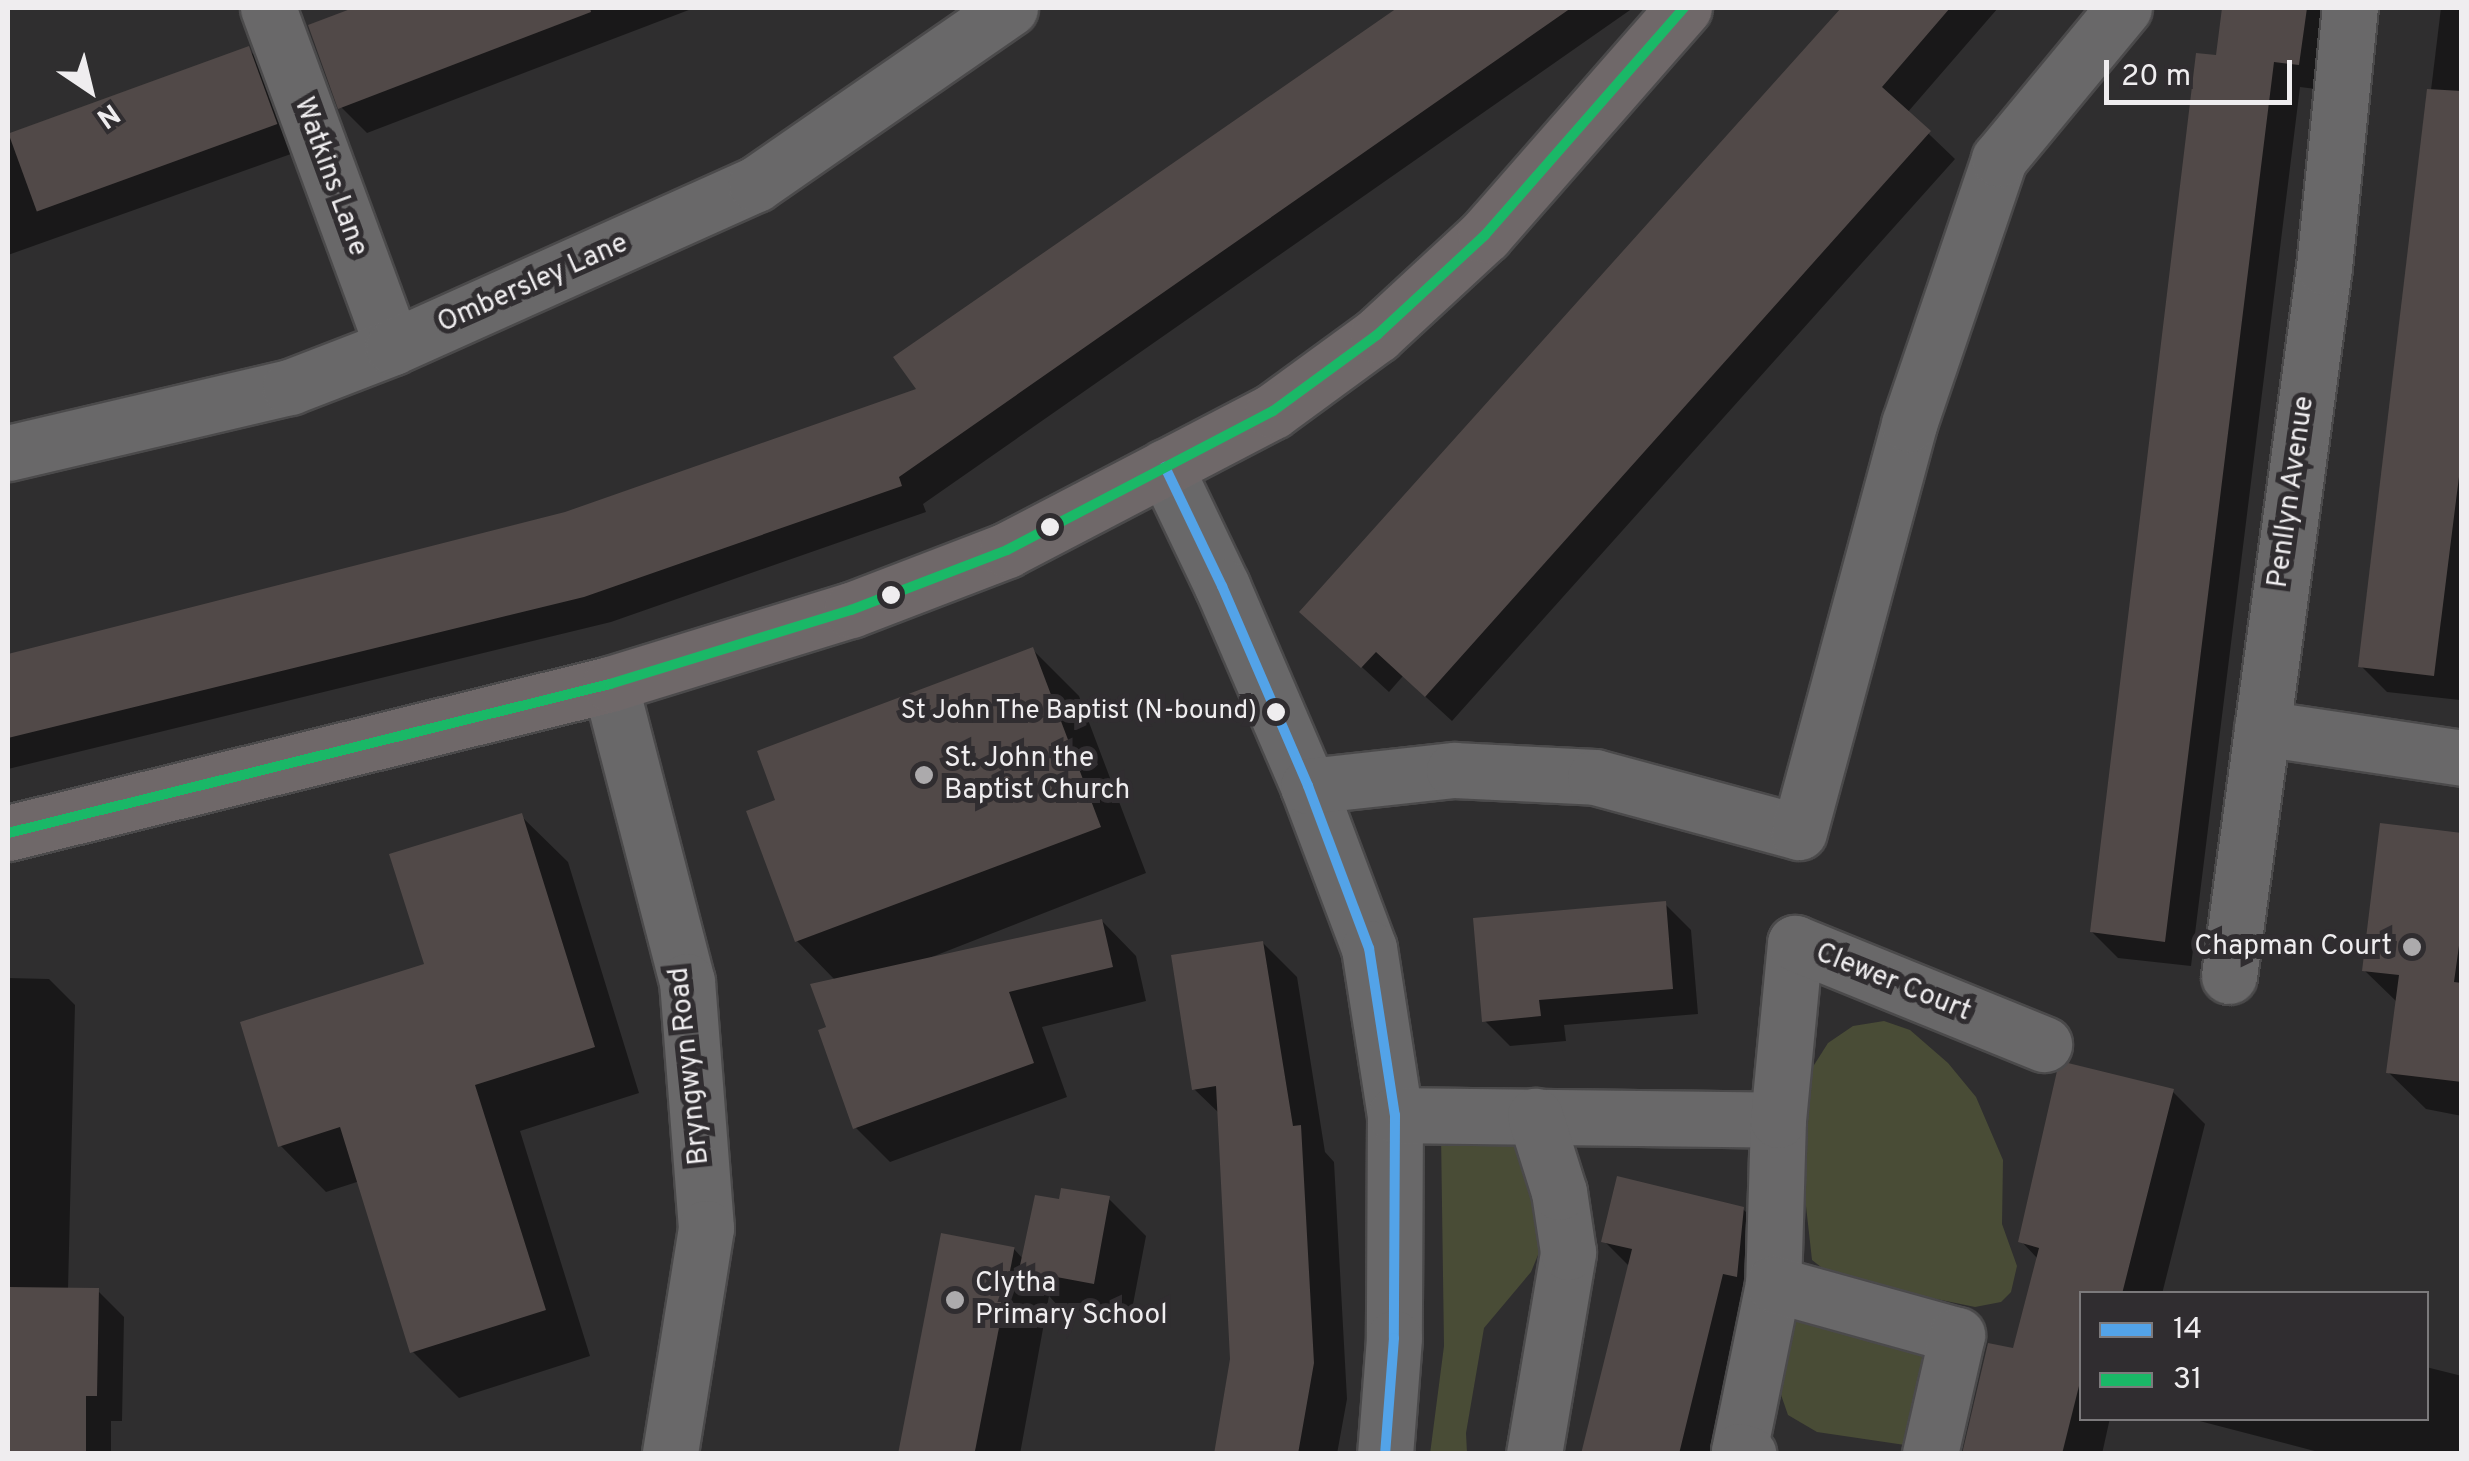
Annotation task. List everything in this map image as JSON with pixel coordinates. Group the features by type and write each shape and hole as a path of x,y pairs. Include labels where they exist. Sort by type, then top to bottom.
{"main road":[{"path":"8,833 610,684 850,610 1007,550 1273,410 1378,335 1485,235 1684,8"}],"street":[{"name":"Watkins Lane","path":"268,8 393,347"},
{"name":"Ombersley Lane","path":"8,453 290,387 393,347 756,184 1010,8"},
{"path":"1308,786 1454,770 1595,777 1799,832 1909,424 1999,159 2124,8"},
{"name":"Penllyn Avenue","path":"2228,976 2324,267 2350,8"},
{"path":"1165,467 1222,586 1308,786 1368,948 1395,1115 1394,1338 1385,1454"},
{"name":"Bryngwyn Road","path":"610,684 686,981 706,1228 670,1454"},
{"path":"2262,728 2462,758"},
{"name":"Clewer Court","path":"1750,1454 1739,1451 1773,1284 1778,1120 1795,943 2044,1044"},
{"path":"1395,1115 1778,1120"},
{"path":"1534,1454 1568,1252 1559,1192 1535,1116"},
{"path":"1773,1284 1957,1335 1930,1454"}],"green space":[{"path":"1884,1021 1910,1030 1948,1063 1976,1097 2003,1160 2002,1224 2017,1266 2011,1292 2001,1302 1975,1307 1835,1278 1812,1260 1805,1197 1802,1084 1828,1043 1853,1026"},
{"path":"1481,1126 1525,1147 1543,1243 1531,1272 1484,1328 1466,1433 1467,1453 1430,1454 1444,1346 1441,1134"},
{"path":"1797,1319 1931,1354 1905,1445 1817,1432 1788,1415 1779,1389 1788,1327"}],"building":[{"path":"353,8 590,8 591,12 338,109 308,25"},
{"path":"1397,8 1571,8 899,477 902,486 584,597 8,738 8,654 565,512 916,389 893,357"},
{"path":"1841,8 1950,8 1882,87 1931,131 1425,697 1376,652 1361,668 1299,612"},
{"path":"2222,8 2307,8 2299,65 2274,62 2165,942 2090,932 2196,53 2216,55"},
{"path":"249,46 277,124 37,212 8,134"},
{"path":"2427,89 2462,91 2462,453 2434,676 2358,667"},
{"name":"St. John the Baptist Church","path":"1033,647 1101,827 795,942 746,811 775,800 757,751"},
{"path":"522,813 595,1047 475,1085 546,1310 410,1353 340,1127 278,1147 240,1022 424,964 389,854"},
{"name":"Chapman Court","path":"2380,823 2462,833 2462,924 2454,982 2462,983 2462,1082 2386,1073 2399,975 2362,971"},
{"path":"1666,901 1673,989 1539,1000 1541,1016 1482,1022 1473,918"},
{"path":"1102,919 1113,967 1009,992 1034,1063 853,1129 818,1030 826,1027 810,984"},
{"path":"1263,941 1293,1126 1301,1125 1314,1363 1298,1454 1214,1454 1230,1359 1216,1086 1192,1090 1171,955"},
{"path":"2068,1063 2174,1089 2123,1291 2079,1291 2079,1386 2062,1454 1962,1454 1988,1343 2013,1348 2039,1248 2018,1242 2057,1071"},
{"path":"1617,1176 1744,1207 1737,1277 1723,1274 1679,1454 1581,1454 1632,1249 1601,1242"},
{"path":"1061,1188 1110,1196 1094,1284 1019,1270 1035,1195 1059,1199"},
{"path":"941,1233 1015,1247 974,1454 898,1454"},
{"path":"8,1287 99,1288 97,1396 86,1396 86,1454 8,1454"}],"transit line":[{"name":"31","path":"8,833 610,684 851,610 1007,550 1273,411 1377,335 1485,235 1684,8"},
{"name":"14","path":"1165,467 1222,586 1308,786 1369,948 1395,1115 1394,1338 1385,1454"}],"place":[{"name":"St John The Baptist (N-bound)","path":"1276,712"},
{"name":"St. John the Baptist Church","path":"924,775"},
{"name":"Chapman Court","path":"2412,947"},
{"name":"Clytha Primary School","path":"955,1300"}]}
